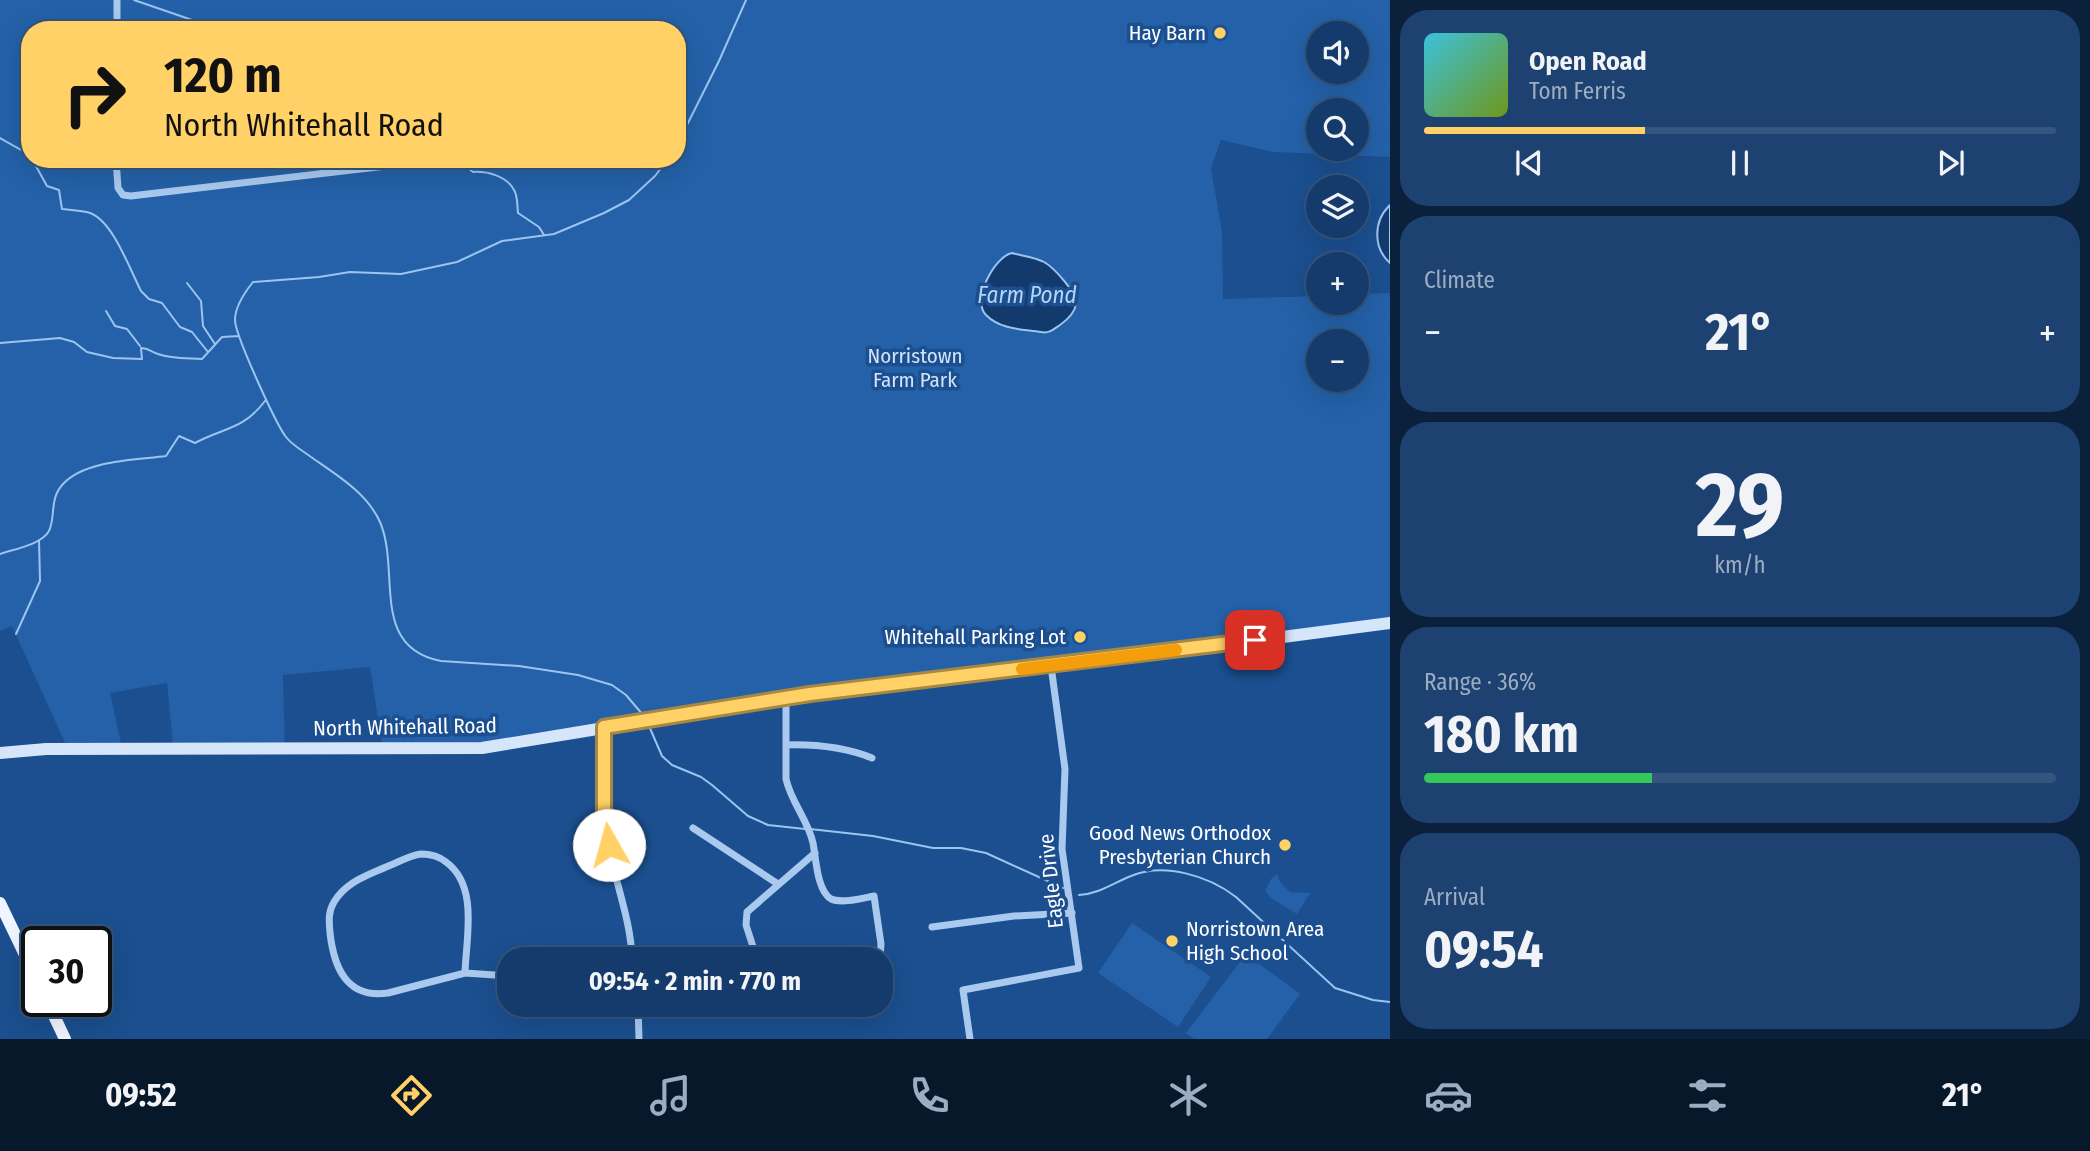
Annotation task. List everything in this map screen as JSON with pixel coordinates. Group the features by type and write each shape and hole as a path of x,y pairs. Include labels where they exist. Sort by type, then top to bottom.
{"main road":[{"name":"North Whitehall Road","path":"0,753 46,749 482,748 786,698 1390,623"},
{"path":"0,903 21,947"},
{"path":"55,1017 65,1039"}],"street":[{"path":"117,0 117,21"},
{"path":"117,168 118,188 124,195 131,196 369,168"},
{"name":"Eagle Drive","path":"970,1039 963,990 1079,968 1062,849 1065,758 1051,666"},
{"path":"786,698 786,779 789,791 810,831 821,882 830,898 837,900 874,896 881,947"},
{"path":"604,727 604,810 614,871 631,947"},
{"path":"786,746 828,746 852,750 872,758"},
{"path":"693,828 778,884"},
{"path":"753,947 746,925 747,912 815,852"},
{"path":"464,973 467,896 457,871 441,858 414,856 354,881 343,889 335,901 329,919 335,962 344,977 361,990 388,993 464,973 497,975"},
{"path":"932,927 1014,916 1072,913"},
{"path":"638,1017 639,1039"}],"green space":[{"name":"Norristown Farm Park","path":"0,0 1390,0 1390,157 1369,156 1369,98 1306,98 1306,153 1273,152 1221,140 1211,168 1222,232 1223,299 1306,296 1306,315 1369,315 1369,294 1390,293 1390,629 1219,652 1081,665 804,702 497,750 383,750 370,667 283,675 285,752 173,745 167,683 110,693 122,748 66,745 12,626 0,631"},
{"path":"1277,874 1280,882 1290,892 1310,893 1297,914 1271,898 1265,891"},
{"path":"1132,923 1211,977 1178,1027 1098,973"},
{"path":"1246,954 1300,994 1267,1039 1194,1039 1186,1033"}],"water":[{"path":"1390,205 1390,263 1380,250 1377,234 1380,219"},
{"name":"Farm Pond","path":"1012,253 1044,262 1073,293 1076,304 1074,310 1051,331 1019,329 998,324 986,315 982,308 983,290 992,270 1005,256"}],"waterway":[{"path":"134,0 195,21"},
{"path":"686,127 746,0"},
{"path":"0,138 21,150"},
{"path":"37,168 47,186 59,190 62,209 87,212 106,226 141,291 149,299 162,303 180,327 192,332 208,352"},
{"path":"468,168 473,172 484,172 507,181 515,192 518,213 539,227 544,235"},
{"path":"643,715 626,695 612,685 578,675 519,666 441,661 419,653 404,640 391,605 386,541 380,522 359,493 286,437 257,379 237,329 235,315 253,282 350,272 401,274 457,262 502,241 554,234 629,200 661,168"},
{"path":"187,283 201,301 203,326 215,344"},
{"path":"106,311 115,326 127,329 140,346"},
{"path":"0,343 60,338 74,342 87,352 113,358 142,359 141,348 169,357 202,359 222,337 239,336"},
{"path":"0,554 34,543 45,536 51,525 56,496 63,484 73,476 111,462 166,456 179,436 195,443 241,423 265,401"},
{"path":"16,634 40,581 39,540"},
{"path":"649,726 662,756 672,765 701,777 748,816 768,825 805,829"},
{"path":"810,829 873,836 933,848 961,848 986,853 1063,888"},
{"path":"1079,895 1144,872 1172,871 1200,877 1236,897 1335,988 1373,1000 1390,1002"}],"slow traffic":[{"path":"1022,669 1176,650"}],"place":[{"name":"Hay Barn","path":"1220,33"},
{"name":"Whitehall Parking Lot","path":"1080,637"},
{"name":"Good News Orthodox Presbyterian Church","path":"1285,845"},
{"name":"Norristown Area High School","path":"1172,941"}],"route":[{"path":"609,845 604,810 604,727 810,694 1067,665 1255,640"}]}
